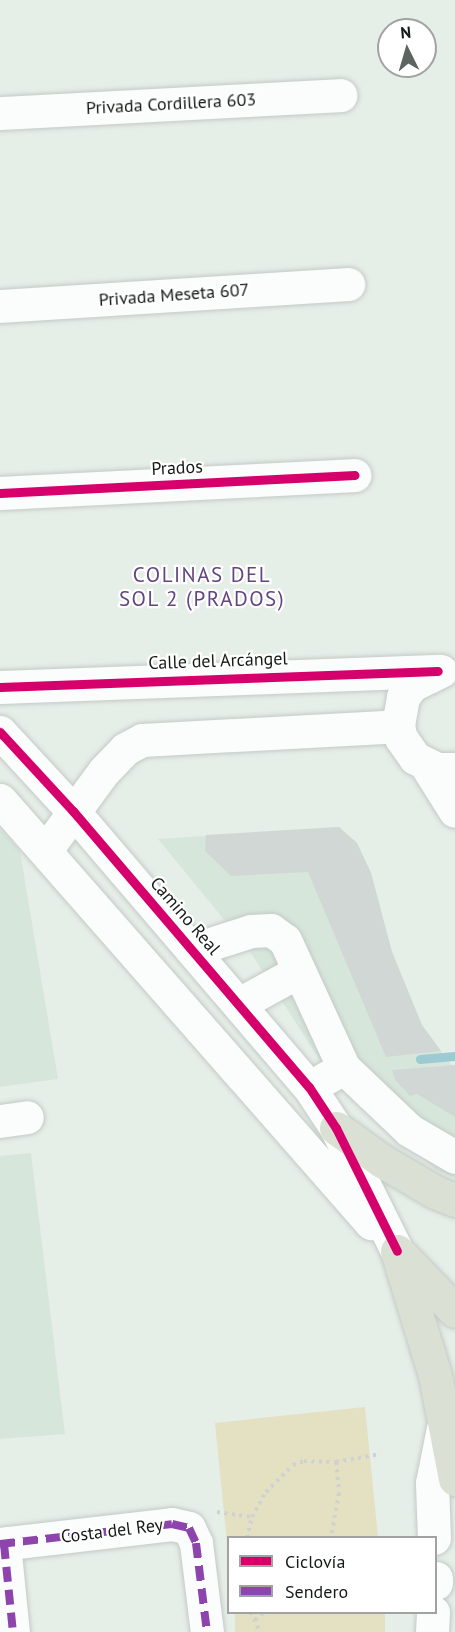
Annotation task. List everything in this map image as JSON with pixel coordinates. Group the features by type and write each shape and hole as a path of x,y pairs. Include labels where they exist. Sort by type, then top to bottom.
{"highway":[{"path":"336,1128 382,1161 455,1200"},
{"path":"397,1251 455,1311"},
{"path":"397,1251 435,1375 443,1428 455,1479"}],"street":[{"name":"Privada Cordillera 603","path":"0,113 342,95"},
{"name":"Privada Meseta 607","path":"0,306 348,284"},
{"name":"Prados","path":"0,493 355,475"},
{"name":"Calle del Arcángel","path":"0,687 446,671"},
{"path":"446,671 424,676 408,691 398,711 398,726 407,749 440,767 455,811"},
{"path":"45,851 73,811 125,749 142,740 398,726"},
{"name":"Camino Real","path":"0,732 73,811 301,1077 336,1128 397,1251"},
{"path":"0,800 262,1096 300,1146 397,1251"},
{"path":"192,950 250,931 271,930 285,940 344,1068 409,1130 455,1157"},
{"path":"238,1004 299,971"},
{"path":"262,1096 301,1077 344,1068"},
{"path":"434,1536 432,1483 443,1428"},
{"name":"Costa del Rey","path":"2,1544 172,1524 189,1528 196,1543 207,1632"},
{"path":"2,1544 14,1632"},
{"path":"432,1632 433,1614"}],"path":[{"path":"247,1536 252,1517 266,1492 293,1465 304,1461 336,1462 380,1454"},
{"path":"331,1536 339,1493 336,1462"},
{"path":"252,1614 260,1632"},
{"path":"255,1620 262,1614"}],"shaded area":[{"path":"339,827 357,843 371,873 392,952 422,1025 451,1065 455,1065 455,1178 436,1170 334,1082 249,950 158,839"},
{"path":"0,829 20,851 58,1079 0,1087"},
{"path":"31,1153 65,1434 0,1439 0,1156"},
{"path":"365,1407 378,1536 227,1536 227,1542 215,1423"},
{"path":"235,1614 385,1614 385,1632 235,1632"}],"building":[{"path":"339,827 357,843 371,873 392,952 422,1025 441,1051 386,1057 308,872 231,876 205,851 206,835"},
{"path":"455,1065 455,1117 417,1094 410,1096 395,1080 392,1070"}],"waterway":[{"path":"420,1059 455,1056"}],"marked path":[{"path":"0,1544 172,1524 189,1528 196,1543 207,1632"},
{"path":"4,1544 13,1632"}],"cycle path":[{"path":"0,493 355,475"},
{"path":"0,687 438,671"},
{"path":"0,732 73,811 309,1087 336,1128 397,1251"}],"district":[{"name":"COLINAS DEL SOL 2 (PRADOS)","path":"202,587"}]}
